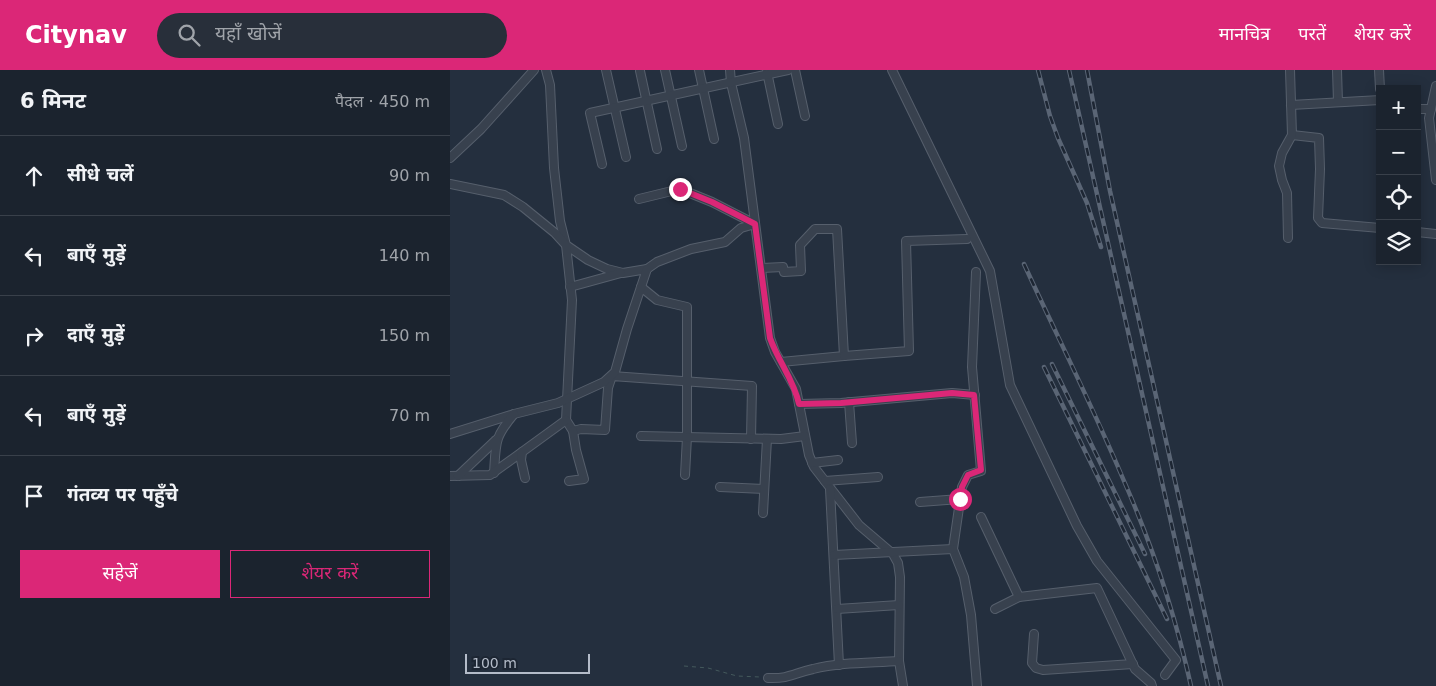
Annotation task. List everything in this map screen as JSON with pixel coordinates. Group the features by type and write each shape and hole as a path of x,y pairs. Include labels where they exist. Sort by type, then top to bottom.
{"street":[{"path":"450,158 481,129 534,70"},
{"path":"546,70 550,85 554,168 572,300 566,420 573,431 584,479 569,481"},
{"path":"606,70 626,157"},
{"path":"665,70 682,146"},
{"path":"698,70 714,139"},
{"path":"730,70 731,84 744,138 770,338 796,389 808,455 812,464 859,524 890,551 898,563 900,577 899,661 903,686"},
{"path":"602,164 590,113 731,84 767,72 788,70"},
{"path":"795,70 805,116"},
{"path":"892,70 990,271 1010,385 1076,526 1097,561 1176,660 1165,675"},
{"path":"1288,238 1288,193 1282,180 1280,166 1282,153 1292,135 1290,70"},
{"path":"1337,70 1338,102"},
{"path":"1380,70 1380,85"},
{"path":"640,71 657,148"},
{"path":"767,72 778,124"},
{"path":"1436,86 1429,118 1436,180"},
{"path":"1291,105 1376,100"},
{"path":"1421,110 1431,109"},
{"path":"1292,135 1319,138 1318,218 1322,223 1376,228"},
{"path":"450,184 504,195 523,206 566,245 588,260 607,269 623,272"},
{"path":"639,199 680,189 712,202 755,224"},
{"path":"570,286 623,272 647,269 657,262 691,249 725,242 741,228 755,224"},
{"path":"761,268 783,267 784,272 801,271 800,245 815,229 837,230 844,356"},
{"path":"1421,232 1436,234"},
{"path":"781,362 909,351 906,241 967,238"},
{"path":"573,431 581,429 605,430 608,388 618,365 627,329 647,269"},
{"path":"976,272 972,367 981,470 968,475 962,487 953,549 964,577 971,615 977,686"},
{"path":"642,287 656,300 687,307 687,437 685,474"},
{"path":"450,434 514,414 558,403 604,382 612,376 752,386 751,439"},
{"path":"799,404 849,402 952,393 974,395"},
{"path":"849,402 852,443"},
{"path":"494,473 496,440 501,429 514,414"},
{"path":"454,476 490,476 566,420"},
{"path":"641,436 781,439 805,436"},
{"path":"762,513 767,439"},
{"path":"454,476 496,440"},
{"path":"522,452 521,460 525,478"},
{"path":"812,464 838,460"},
{"path":"825,482 878,477"},
{"path":"720,487 764,489"},
{"path":"830,489 839,665"},
{"path":"920,502 960,499"},
{"path":"981,517 1018,597"},
{"path":"834,554 953,549"},
{"path":"995,608 1018,597 1097,588 1132,664 1135,669 1152,683 1152,686"},
{"path":"837,608 899,605"},
{"path":"1034,634 1032,663 1036,668 1043,670 1132,664"},
{"path":"768,678 788,677 812,669 839,665 899,661"},
{"path":"788,677 790,686"}],"path":[{"path":"684,666 708,668 737,676 768,678"}],"railway":[{"path":"1038,70 1050,116 1087,203 1101,247"},
{"path":"1069,70 1208,686"},
{"path":"1087,70 1110,191 1221,686"},
{"path":"1024,264 1100,426 1134,505 1154,556 1171,608 1191,686"},
{"path":"1052,364 1145,554"},
{"path":"1044,367 1167,619"}],"route":[{"path":"680,189 712,202 755,224 770,338 775,352 796,389 799,404 841,403 952,393 974,395 981,470 968,475 962,487 960,499"}]}
